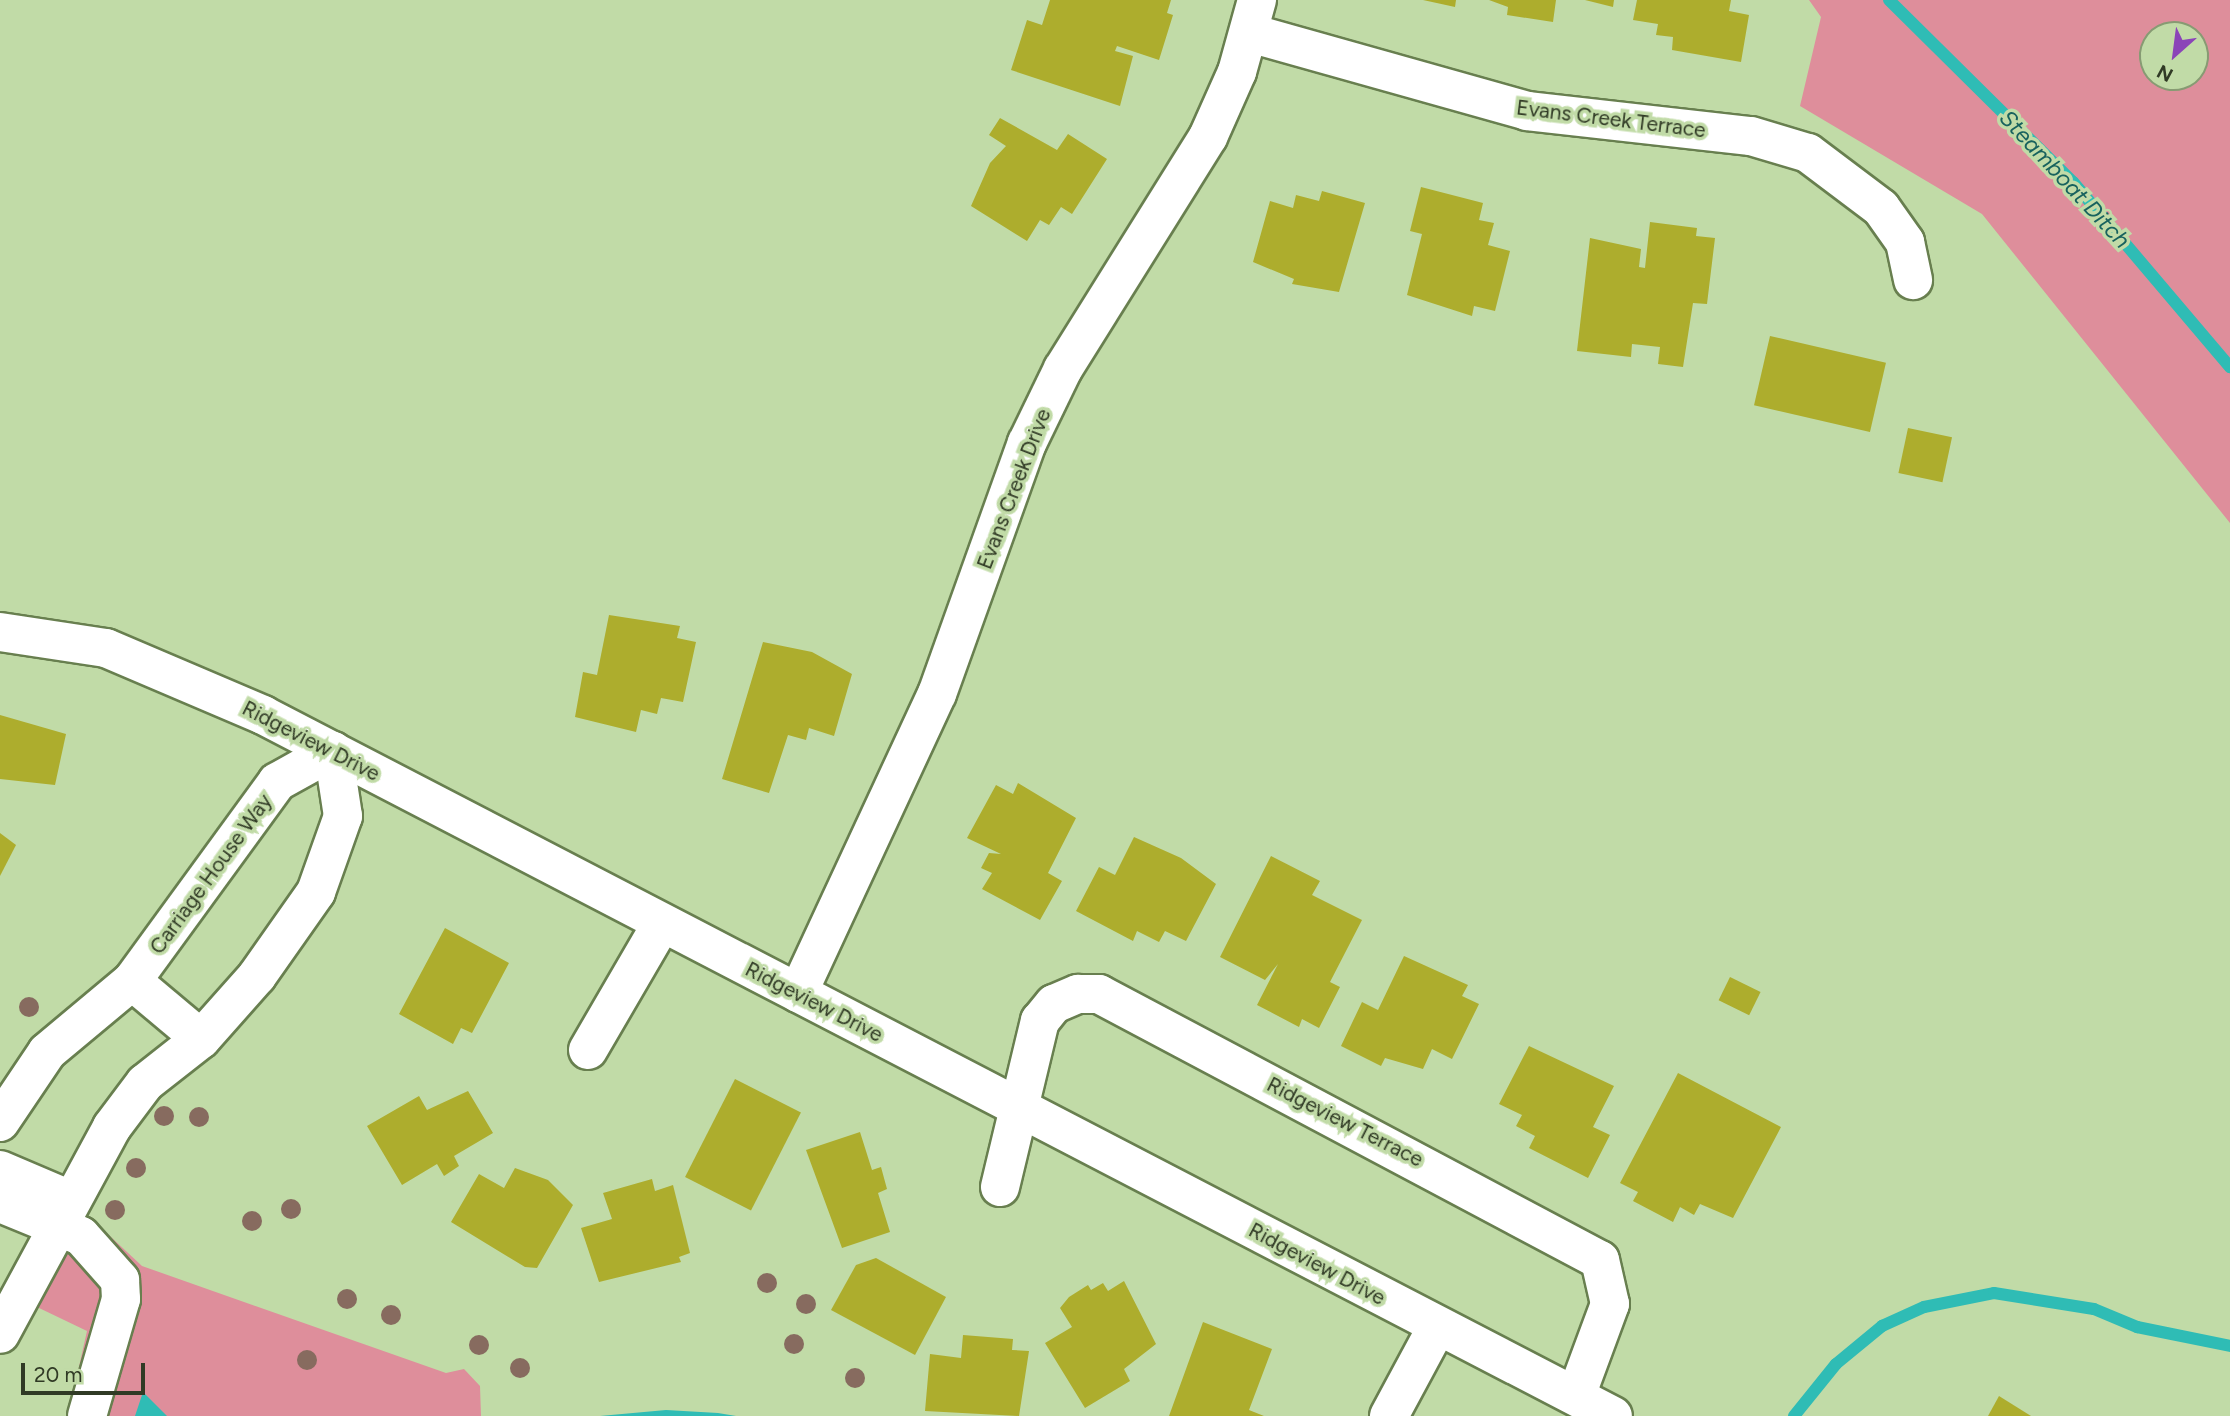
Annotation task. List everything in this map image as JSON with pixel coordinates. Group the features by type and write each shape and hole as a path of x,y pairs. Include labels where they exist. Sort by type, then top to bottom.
{"street":[{"name":"Evans Creek Terrace","path":"1254,17 1527,111 1751,136 1808,152 1881,208 1905,242 1913,280"},
{"name":"Evans Creek Drive","path":"799,993 937,694 1027,443 1063,369 1208,137 1254,17"},
{"name":"Ridgeview Drive","path":"0,632 58,637 147,662 333,751 1437,1327 1613,1416"},
{"name":"Carriage House Way","path":"0,1122 47,1052 132,981 277,782 333,751"},
{"path":"0,1334 62,1212 145,1083 201,1039 257,976 316,892 343,816 333,751"},
{"path":"588,1051 662,923"},
{"path":"132,981 201,1039"},
{"name":"Ridgeview Terrace","path":"1000,1187 1040,1021 1054,1004 1078,994 1099,994 1583,1245 1600,1260 1610,1280 1610,1304 1576,1396"},
{"path":"0,1170 62,1212 120,1280 121,1299 87,1416"},
{"path":"0,1203 62,1212"},
{"path":"1389,1416 1437,1327"}],"shaded area":[{"path":"1809,0 2230,0 2230,523 1982,214 1800,106 1821,17"},
{"path":"83,1211 142,1266 446,1373 464,1369 480,1386 481,1416 68,1416 87,1331 37,1307"}],"water":[{"path":"143,1392 167,1416 135,1416"},
{"path":"666,1410 718,1413 736,1416 600,1416"}],"building":[{"path":"1050,0 1171,0 1167,13 1173,15 1159,60 1117,46 1115,51 1133,56 1120,106 1011,70 1027,20 1042,25"},
{"path":"1423,0 1456,0 1455,7"},
{"path":"1489,0 1556,0 1553,22 1507,15 1508,7"},
{"path":"1585,0 1614,0 1613,7"},
{"path":"1637,0 1731,0 1729,11 1749,15 1741,62 1672,50 1673,37 1656,35 1658,24 1633,20"},
{"path":"1000,118 1057,150 1068,134 1107,159 1072,214 1061,207 1049,225 1040,220 1027,241 971,206 990,163 1006,146 989,135"},
{"path":"1421,187 1483,203 1479,220 1494,223 1488,245 1510,251 1495,311 1474,306 1472,316 1407,295 1422,234 1410,231"},
{"path":"1322,191 1365,203 1339,292 1292,284 1294,279 1253,262 1270,201 1293,208 1296,195 1319,201"},
{"path":"1650,222 1697,228 1696,236 1715,238 1707,304 1693,303 1683,367 1658,364 1660,347 1632,344 1631,357 1577,351 1590,238 1641,249 1639,267 1645,268"},
{"path":"1770,336 1886,363 1870,432 1754,405"},
{"path":"1908,428 1952,437 1942,482 1898,473"},
{"path":"609,615 680,626 677,638 696,642 683,702 661,698 657,714 641,710 636,732 575,717 583,672 597,675"},
{"path":"763,642 812,652 852,674 834,736 809,728 806,740 788,735 769,793 722,779"},
{"path":"0,715 66,734 55,785 0,779"},
{"path":"1018,783 1076,818 1048,873 1062,881 1040,920 982,889 992,873 981,868 989,853 1001,854 967,838 996,785 1013,794"},
{"path":"0,833 16,845 0,876"},
{"path":"1134,837 1181,858 1216,884 1186,941 1165,931 1159,942 1137,931 1133,941 1076,911 1099,867 1115,875"},
{"path":"1271,856 1320,881 1312,895 1362,920 1330,982 1340,987 1319,1028 1302,1019 1299,1027 1257,1005 1278,964 1265,980 1220,957"},
{"path":"445,928 509,963 472,1033 461,1028 453,1044 399,1014"},
{"path":"1404,956 1468,985 1462,996 1479,1004 1452,1059 1432,1049 1423,1069 1385,1058 1381,1066 1341,1046 1362,1002 1378,1010"},
{"path":"1730,977 1761,992 1749,1015 1719,1000"},
{"path":"1529,1046 1614,1086 1593,1127 1610,1135 1588,1178 1529,1148 1535,1136 1516,1126 1522,1115 1499,1104"},
{"path":"1678,1073 1781,1127 1733,1218 1700,1204 1694,1215 1680,1207 1673,1222 1633,1201 1638,1192 1620,1183"},
{"path":"735,1079 801,1113 751,1211 685,1177"},
{"path":"468,1091 493,1133 454,1156 459,1166 444,1176 437,1164 402,1185 367,1126 419,1096 427,1110"},
{"path":"860,1132 872,1170 881,1167 887,1189 878,1193 890,1232 842,1248 806,1150"},
{"path":"515,1168 548,1180 573,1205 537,1268 525,1267 451,1222 479,1174 504,1188"},
{"path":"652,1179 655,1191 673,1185 690,1253 679,1257 681,1262 599,1282 581,1228 612,1219 603,1193"},
{"path":"876,1258 946,1297 915,1355 831,1310 856,1265"},
{"path":"1124,1281 1156,1344 1124,1369 1130,1381 1085,1408 1045,1343 1072,1327 1060,1308 1069,1297 1088,1285 1091,1290 1103,1283 1108,1291"},
{"path":"1203,1322 1272,1349 1249,1410 1264,1416 1169,1416"},
{"path":"963,1335 1013,1339 1012,1350 1029,1351 1019,1416 925,1411 930,1354 961,1358"},
{"path":"1999,1396 2031,1416 1988,1416"}],"waterway":[{"name":"Steamboat Ditch","path":"1889,0 2073,182 2230,367"},
{"name":"Steamboat Ditch","path":"1794,1416 1836,1364 1882,1326 1924,1307 1994,1293 2094,1309 2137,1327 2230,1346"}]}
